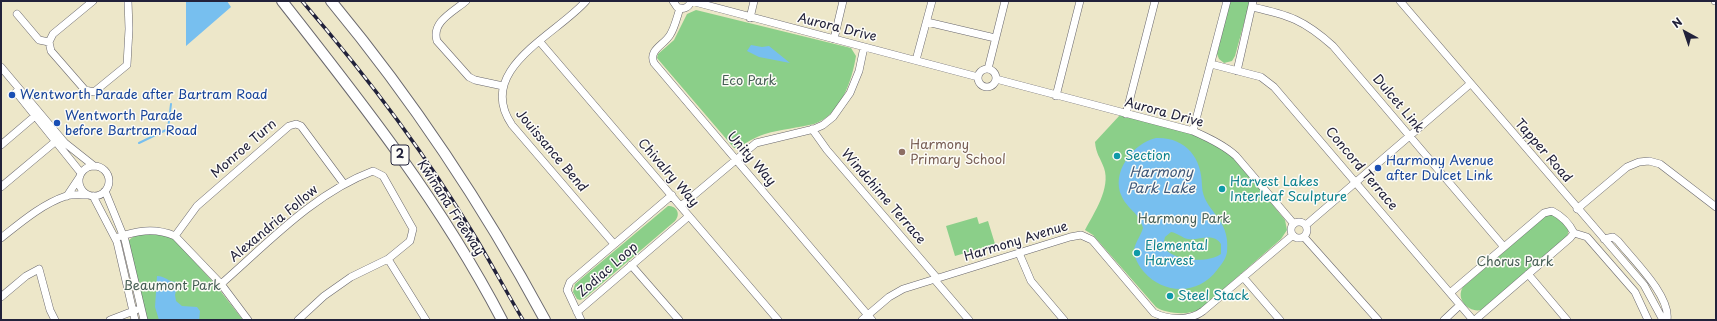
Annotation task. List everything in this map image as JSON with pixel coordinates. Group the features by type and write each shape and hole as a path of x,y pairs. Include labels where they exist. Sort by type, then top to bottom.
{"highway":[{"name":"Kwinana Freeway","path":"282,1 370,113 437,208 484,286 502,320"},
{"name":"Kwinana Freeway","path":"331,1 403,91 460,176 515,264 545,320"}],"street":[{"path":"93,1 53,34 49,42 51,50 84,90 94,92 127,65 129,29 128,1"},
{"path":"466,1 436,27 435,34 437,41 469,77 475,80 503,86"},
{"name":"Jouissance Bend","path":"586,1 518,60 509,72 503,86 501,100 506,115 512,125 614,244"},
{"path":"673,1 680,8 688,6 691,1"},
{"name":"Aurora Drive","path":"691,1 750,18 978,76"},
{"path":"750,18 754,1"},
{"path":"834,39 843,1"},
{"path":"916,60 932,1"},
{"path":"988,69 1005,1"},
{"path":"1056,96 1080,1"},
{"path":"1126,114 1155,1"},
{"path":"1193,131 1227,1"},
{"name":"Tapper Road","path":"1400,1 1577,209 1644,285 1663,320"},
{"path":"1237,71 1253,4"},
{"name":"Dulcet Link","path":"1253,4 1282,13 1298,20 1324,37 1504,248"},
{"name":"Unity Way","path":"680,8 671,34 653,52 652,61 870,318"},
{"path":"17,14 39,40 49,42"},
{"path":"926,22 995,38"},
{"name":"Chivalry Way","path":"540,42 778,320"},
{"path":"681,206 735,159 756,143 823,125 842,106 850,93 859,71 864,47"},
{"name":"Concord Terrace","path":"1211,64 1261,77 1274,87 1474,320"},
{"path":"1,67 65,143 94,166 101,168 108,177 108,184 105,190 97,196 67,196 23,220 1,238"},
{"path":"988,69 995,74 996,79 992,85 985,86 979,82 978,76 983,70 988,69"},
{"path":"1,74 56,141 80,175 81,188 90,195 115,238 136,310 144,320"},
{"name":"Aurora Drive","path":"996,79 1193,131 1216,142 1236,156 1294,224"},
{"path":"1306,225 1470,84"},
{"path":"2,141 35,116"},
{"name":"Monroe Turn","path":"175,236 197,206 289,126 296,124 301,126 344,184"},
{"name":"Windchime Terrace","path":"812,129 827,150 969,320"},
{"path":"1,187 56,141"},
{"path":"1577,209 1627,167 1639,162 1649,161 1660,164 1716,207"},
{"path":"67,196 85,169 94,166"},
{"name":"Alexandria Follow","path":"221,284 314,203 356,177 373,171 383,176 413,229 410,241 388,259"},
{"path":"105,190 123,235 136,310 135,320"},
{"name":"Zodiac Loop","path":"672,196 569,284 567,290 577,312 689,216"},
{"path":"1450,293 1544,213 1552,211 1560,215 1570,225 1574,233 1587,237 1632,289 1640,300 1648,320"},
{"path":"1300,222 1306,225 1308,231 1304,237 1298,238 1293,235 1291,229 1294,224 1300,222"},
{"path":"115,238 123,235 152,230 165,232 175,236 221,284 248,320"},
{"path":"1474,320 1574,233"},
{"name":"Harmony Avenue","path":"862,320 870,318 896,292 1070,237 1081,235 1092,240 1150,308 1168,319 1188,318 1198,316 1293,235"},
{"path":"1304,237 1378,320"},
{"path":"1604,239 1613,237 1618,241 1659,292 1667,308 1667,320"},
{"path":"1019,253 1031,281 1064,320"},
{"path":"298,320 324,296 351,277 388,259 424,319"},
{"path":"631,265 679,320"},
{"path":"1,297 26,276 39,269 50,310 55,320"},
{"path":"1528,274 1567,320"},
{"path":"1243,277 1280,320"},
{"path":"1444,320 1460,305"},
{"path":"110,320 136,310"},
{"path":"577,312 581,320"}],"green space":[{"path":"1230,1 1250,1 1235,56 1232,61 1224,63 1219,59 1217,54"},
{"name":"Eco Park","path":"696,10 851,48 856,56 852,75 844,96 831,113 814,124 765,134 754,138 737,148 734,148 657,58 658,54 674,40 687,14"},
{"name":"Harmony Park","path":"1120,115 1193,134 1230,153 1285,220 1287,230 1281,239 1199,310 1194,312 1177,313 1165,311 1156,307 1093,235 1085,230 1097,208 1103,192 1106,176 1097,153 1095,142"},
{"path":"668,206 674,207 678,213 675,221 585,298 580,300 577,299 573,292 575,284"},
{"name":"Chorus Park","path":"1553,213 1569,229 1567,237 1481,310 1472,309 1464,304 1461,296 1463,287 1548,214"},
{"path":"977,217 979,224 988,221 995,244 955,256 946,226"},
{"name":"Beaumont Park","path":"137,234 160,234 174,239 215,284 243,320 146,320 128,245 129,240"}],"water":[{"path":"186,1 227,1 231,7 186,46"},
{"path":"751,45 762,47 769,46 790,63 759,57 747,51"},
{"name":"Harmony Park Lake","path":"1156,138 1176,141 1184,145 1190,151 1199,167 1204,195 1207,202 1225,231 1227,240 1226,257 1210,278 1191,288 1171,288 1152,280 1139,265 1135,256 1134,250 1143,228 1139,218 1122,197 1119,188 1119,178 1121,169 1126,160 1139,146","holes":["1171,232 1188,239 1214,238 1221,244 1221,254 1215,257 1199,260 1181,258 1173,255 1163,245 1165,237"]},
{"path":"157,276 178,282 175,295 176,301 182,306 197,307 200,311 199,320 159,320 155,307"}],"waterway":[{"path":"139,143 168,129 171,104"}],"railway":[{"path":"302,1 372,86 437,176 482,248 523,320"}],"place":[{"name":"Wentworth Parade after Bartram Road","path":"12,95"},
{"name":"Wentworth Parade before Bartram Road","path":"57,123"},
{"name":"Harmony Primary School","path":"902,152"},
{"name":"Section","path":"1117,156"},
{"name":"Harmony Avenue after Dulcet Link","path":"1378,168"},
{"name":"Harvest Lakes Interleaf Sculpture","path":"1222,189"},
{"name":"Elemental Harvest","path":"1137,253"},
{"name":"Steel Stack","path":"1170,296"}]}
